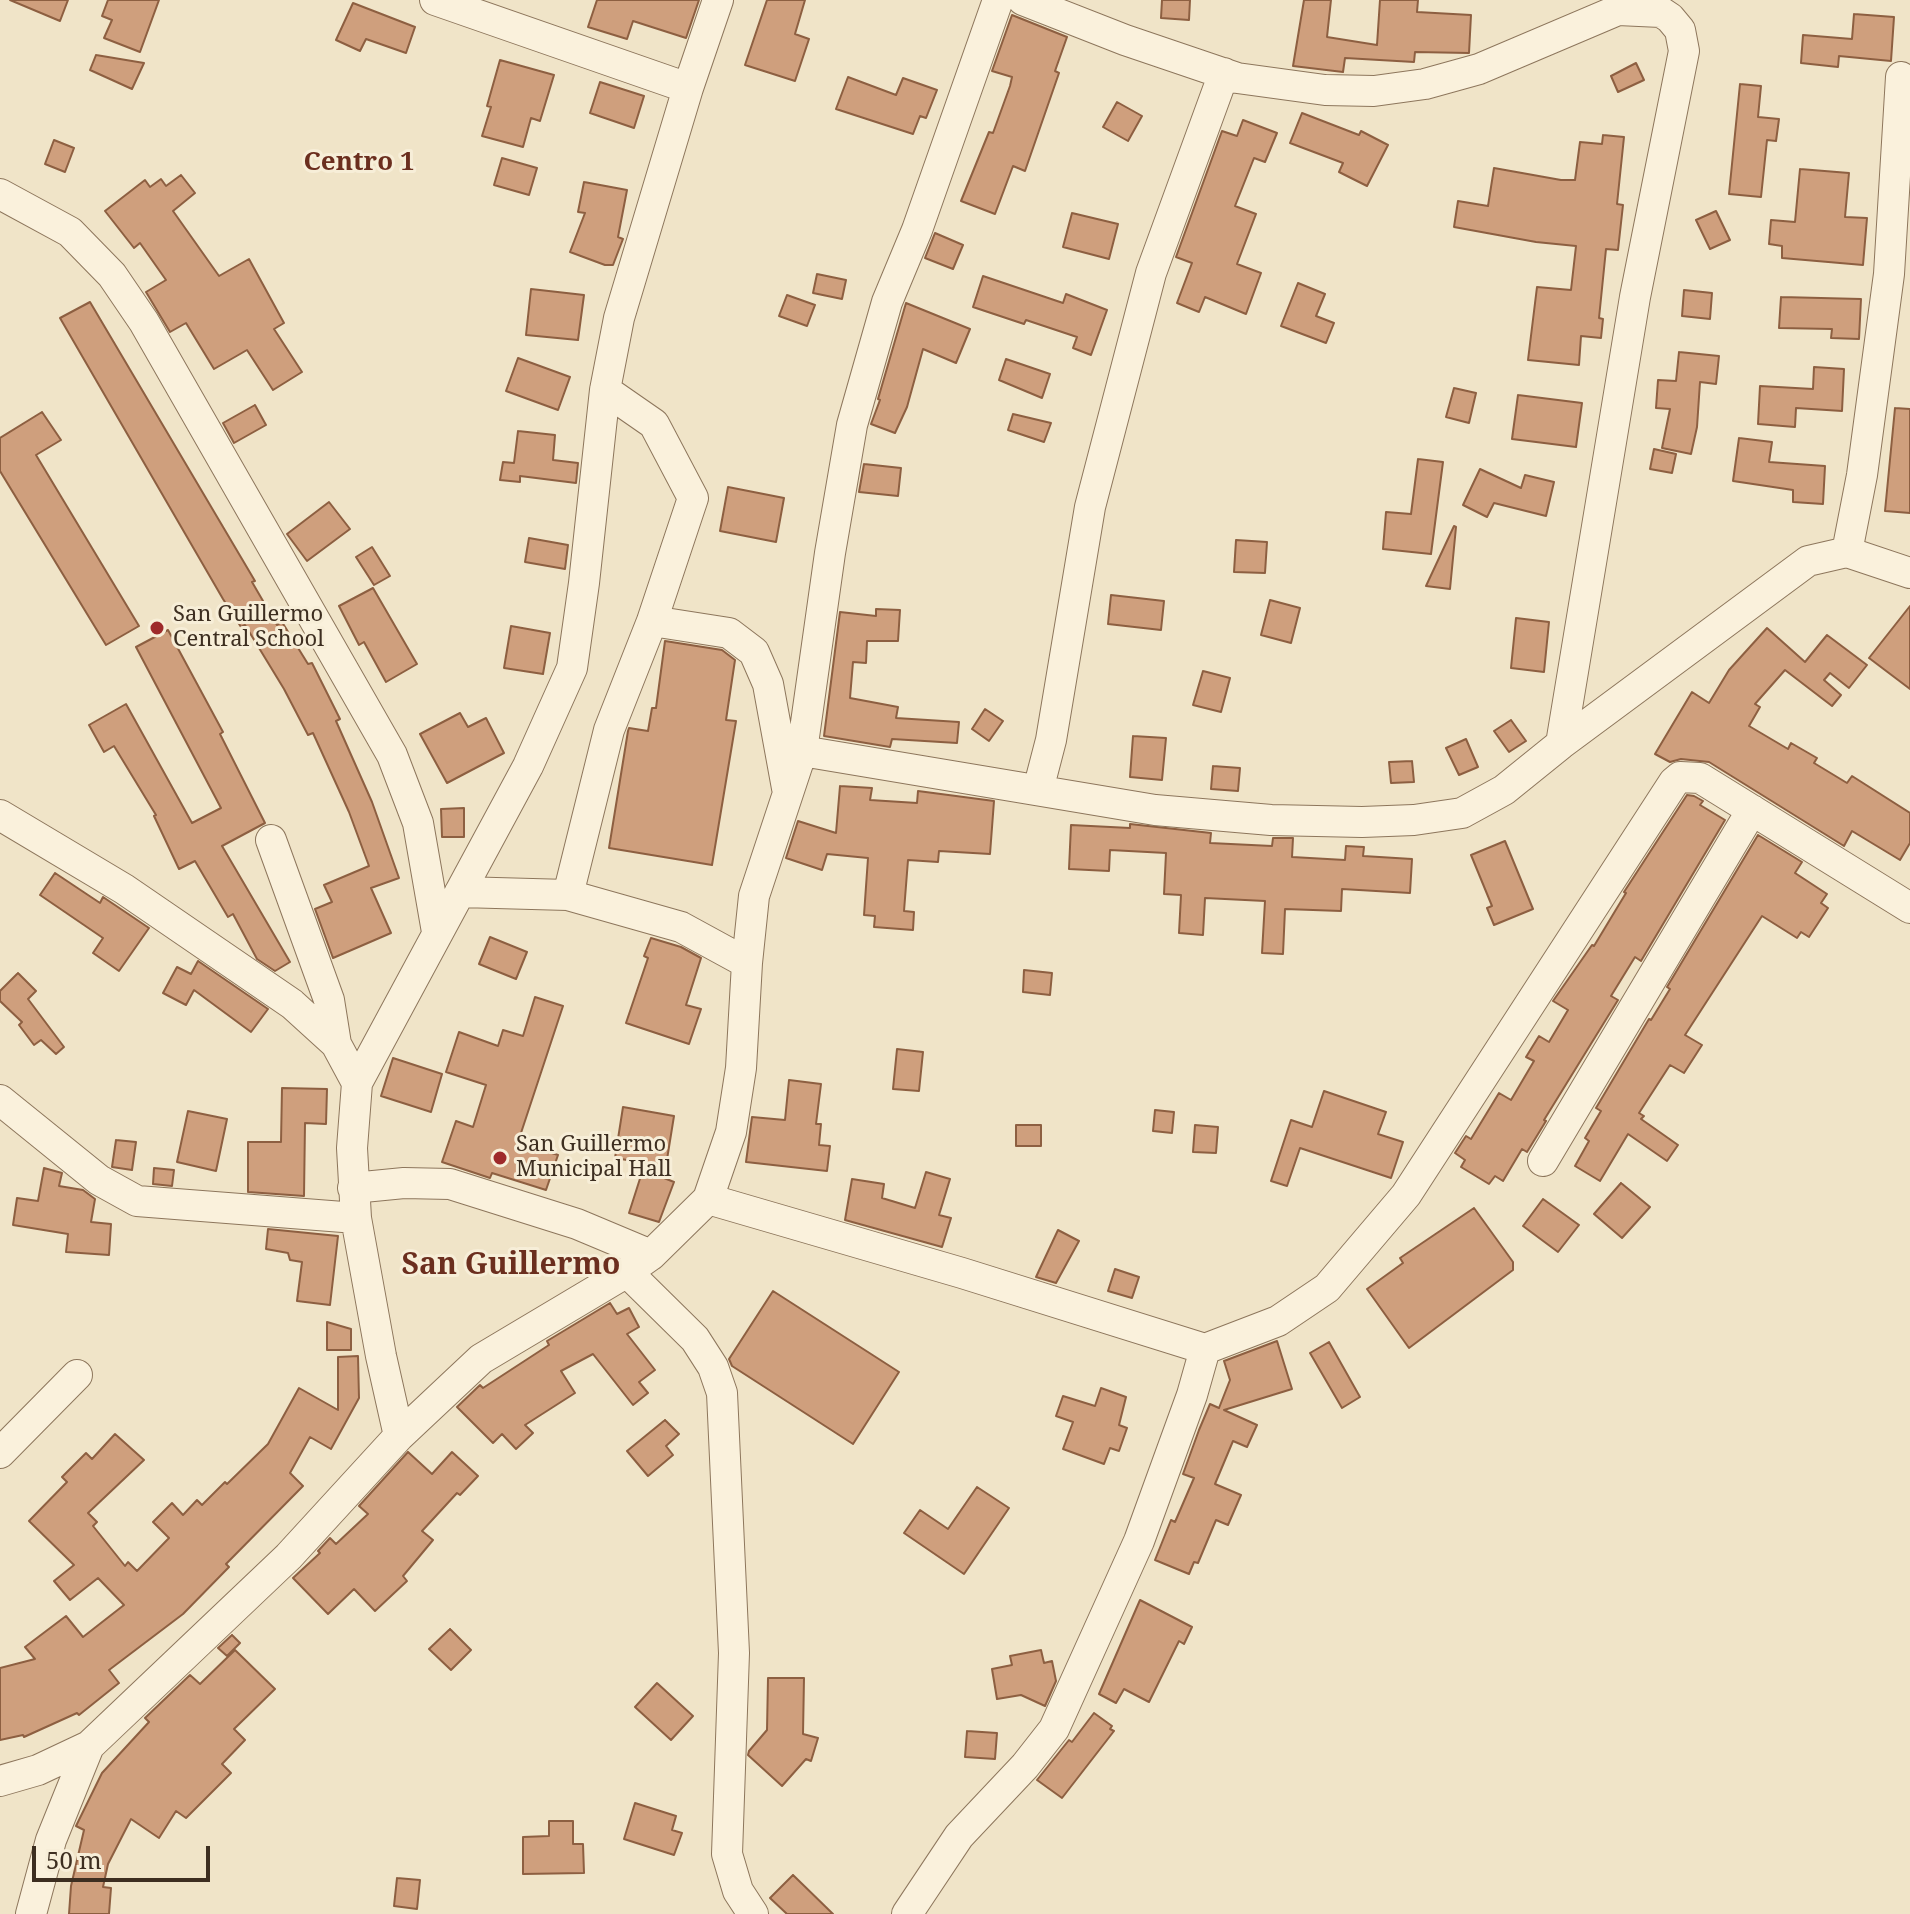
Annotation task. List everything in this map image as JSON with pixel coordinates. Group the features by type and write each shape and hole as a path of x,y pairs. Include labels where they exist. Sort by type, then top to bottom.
{"street":[{"path":"435,0 688,88"},
{"path":"399,1436 381,1356 355,1203 352,1148 357,1083 528,766 572,668 605,390 619,318 688,88 718,0"},
{"path":"0,1781 38,1770 89,1746 289,1556 399,1436 481,1359 639,1263 708,1199 731,1132 741,1068 754,896 802,751 852,425 887,302 917,230 998,0"},
{"path":"1023,0 1125,40 1237,78 1325,90 1374,91 1425,84 1479,69 1618,10 1661,12 1680,30 1684,51 1635,297 1561,744"},
{"path":"1038,790 1051,740 1094,492 1151,273 1224,73"},
{"path":"1847,552 1862,475 1889,274 1901,77"},
{"path":"0,194 70,232 112,275 144,322 392,755 418,823 437,932"},
{"path":"568,895 609,730 652,621 693,498 654,424 605,390"},
{"path":"802,751 1155,810 1271,820 1362,822 1414,820 1462,813 1504,790 1561,744 1808,561 1847,552 1910,573"},
{"path":"652,621 729,633 754,652 768,684 788,794"},
{"path":"708,1199 962,1273 1205,1349 1278,1321 1327,1288 1406,1195 1674,782 1686,776 1700,778 1910,908"},
{"path":"1543,1161 1752,810"},
{"path":"0,815 150,907 292,1004 336,1044"},
{"path":"271,840 329,1000 336,1044 357,1083"},
{"path":"460,892 568,895 681,927 747,963"},
{"path":"0,1100 99,1180 137,1201 355,1203 404,1183 450,1184 577,1224 639,1263 713,1367 722,1393 734,1653 727,1854 738,1891 753,1914"},
{"path":"907,1914 959,1836 1025,1766 1054,1729 1139,1541 1192,1395 1205,1349"},
{"path":"0,1453 77,1375"},
{"path":"31,1914 51,1840 89,1746"}],"building":[{"path":"10,0 68,0 60,21"},
{"path":"108,0 159,0 140,52 104,38 112,20 102,16"},
{"path":"597,0 699,0 686,38 633,21 627,39 588,27"},
{"path":"767,0 805,0 795,34 809,39 795,81 745,65"},
{"path":"1162,0 1190,0 1189,20 1161,18"},
{"path":"1304,0 1331,0 1327,37 1377,45 1380,0 1418,0 1417,12 1471,15 1469,53 1415,52 1414,62 1345,58 1343,72 1293,66"},
{"path":"353,3 415,27 406,53 366,39 360,51 336,40"},
{"path":"1854,14 1894,17 1891,61 1839,56 1838,67 1801,63 1803,35 1852,39"},
{"path":"1012,15 1067,37 1055,71 1059,73 1025,171 1013,166 995,214 961,201 989,132 993,133 1010,86 1012,77 992,71"},
{"path":"96,55 144,63 132,89 90,70"},
{"path":"500,60 554,75 540,121 531,118 523,147 482,136"},
{"path":"1636,63 1644,80 1618,92 1611,76"},
{"path":"848,77 896,95 903,78 937,90 926,118 920,116 913,134 836,109"},
{"path":"600,82 644,96 634,128 590,113"},
{"path":"1740,84 1761,86 1758,117 1779,119 1776,141 1767,140 1761,197 1729,194"},
{"path":"1117,102 1142,116 1128,141 1103,127"},
{"path":"1302,113 1359,135 1361,131 1388,145 1367,186 1339,172 1343,163 1290,143"},
{"path":"1243,120 1277,133 1265,162 1254,158 1235,206 1256,214 1237,264 1261,273 1246,314 1205,297 1199,312 1177,303 1192,263 1176,257 1222,131 1237,136"},
{"path":"1603,135 1624,137 1617,204 1623,205 1618,250 1606,249 1599,318 1603,319 1601,338 1581,336 1579,365 1528,360 1537,287 1571,290 1576,246 1454,227 1458,201 1488,206 1494,168 1575,180 1580,142 1602,144"},
{"path":"54,140 74,148 65,172 45,164"},
{"path":"502,158 537,168 529,195 494,185"},
{"path":"1800,169 1849,173 1845,217 1867,218 1863,265 1782,258 1782,246 1769,244 1771,220 1795,222"},
{"path":"181,175 195,193 173,211 219,276 249,259 284,323 274,329 302,372 273,390 247,350 214,369 186,323 170,332 146,292 166,280 140,243 134,248 105,211 145,180 150,187 161,179 166,186"},
{"path":"584,182 627,190 618,237 623,239 613,265 570,252 585,213 578,212"},
{"path":"1716,211 1730,240 1710,249 1696,220"},
{"path":"1072,213 1118,224 1109,259 1063,247"},
{"path":"935,233 963,245 953,269 925,258"},
{"path":"817,274 846,280 842,299 813,293"},
{"path":"983,276 1063,303 1066,294 1107,310 1091,355 1073,348 1077,337 973,307"},
{"path":"1298,283 1325,294 1316,316 1334,323 1326,343 1281,326"},
{"path":"531,289 584,295 578,340 526,335"},
{"path":"1684,290 1712,293 1710,319 1682,316"},
{"path":"787,295 815,305 807,326 779,316"},
{"path":"1781,297 1861,299 1859,339 1831,338 1832,329 1779,328"},
{"path":"90,302 255,581 252,582 277,625 282,622 308,664 312,663 340,719 336,721 372,802 399,878 371,888 391,933 333,958 315,909 332,902 324,885 369,866 349,812 313,733 308,735 245,625 241,627 223,599 60,318"},
{"path":"906,303 970,329 956,363 923,349 907,407 895,433 871,424"},
{"path":"1679,352 1719,356 1716,384 1700,382 1697,427 1691,454 1662,448 1670,409 1656,408 1658,380 1676,381"},
{"path":"518,358 570,377 558,410 506,391"},
{"path":"1006,359 1050,374 1042,398 999,380"},
{"path":"1814,367 1844,369 1842,411 1796,408 1795,427 1758,424 1760,386 1813,389"},
{"path":"1454,388 1476,393 1469,423 1446,417"},
{"path":"1518,395 1582,403 1576,447 1512,439"},
{"path":"255,405 266,425 234,443 223,423"},
{"path":"1895,408 1910,409 1910,513 1885,511"},
{"path":"42,412 61,440 36,455 139,626 106,645 0,471 0,438"},
{"path":"1013,414 1051,423 1044,442 1008,430"},
{"path":"518,431 555,435 553,460 578,463 576,483 520,476 520,482 500,480 503,462 514,463"},
{"path":"1739,438 1772,442 1769,462 1825,466 1823,504 1793,502 1793,490 1733,481"},
{"path":"1654,449 1676,454 1672,473 1650,469"},
{"path":"1418,459 1443,462 1431,554 1383,549 1386,512 1411,514"},
{"path":"864,464 901,468 898,496 859,492"},
{"path":"1480,469 1521,488 1525,475 1554,482 1546,516 1494,503 1487,517 1463,505"},
{"path":"728,487 784,498 776,542 720,531"},
{"path":"329,502 350,529 307,561 287,534"},
{"path":"1454,526 1450,589 1426,586"},
{"path":"529,538 568,545 565,569 525,562"},
{"path":"1236,540 1267,542 1265,573 1234,572"},
{"path":"372,547 390,576 374,585 356,557"},
{"path":"373,588 417,664 386,682 364,642 359,645 339,606"},
{"path":"1111,595 1164,601 1161,630 1108,624"},
{"path":"1270,600 1300,608 1291,643 1261,635"},
{"path":"1910,606 1910,689 1869,658"},
{"path":"876,609 900,610 898,641 867,641 866,663 853,662 850,698 898,707 896,718 959,722 957,743 892,739 890,747 824,736 840,612 876,616"},
{"path":"1516,618 1549,622 1544,672 1511,668"},
{"path":"511,626 550,633 543,674 504,668"},
{"path":"1767,628 1805,662 1827,635 1867,665 1849,688 1830,673 1824,680 1841,695 1832,706 1785,670 1755,704 1760,707 1749,726 1788,749 1791,743 1817,758 1814,763 1847,783 1852,776 1910,813 1910,843 1900,860 1852,831 1844,846 1709,762 1681,759 1670,762 1655,754 1692,692 1709,703 1729,670"},
{"path":"168,630 223,732 220,734 265,823 222,846 290,962 275,971 257,959 233,914 228,917 195,861 179,869 156,815 114,746 104,752 89,725 126,704 192,823 221,808 136,647"},
{"path":"665,641 722,650 735,660 726,720 736,721 712,865 609,848 628,731 629,728 648,731 652,708 656,708"},
{"path":"1203,671 1230,678 1221,712 1193,705"},
{"path":"985,709 1003,721 989,741 972,729"},
{"path":"460,713 468,727 486,718 504,753 447,783 420,734"},
{"path":"1511,720 1526,741 1509,752 1494,731"},
{"path":"1133,736 1166,738 1162,780 1130,777"},
{"path":"1466,739 1478,767 1459,775 1446,748"},
{"path":"1412,761 1414,782 1391,783 1389,762"},
{"path":"1213,766 1240,768 1238,791 1211,789"},
{"path":"840,786 872,788 870,800 917,803 918,791 994,801 990,854 939,851 938,862 908,860 904,911 914,912 913,930 874,927 875,916 864,915 868,858 827,854 822,870 786,858 798,821 836,833"},
{"path":"1687,795 1703,801 1700,805 1725,820 1641,961 1635,957 1611,996 1618,1000 1527,1152 1522,1149 1503,1181 1495,1176 1489,1184 1461,1167 1465,1160 1455,1153 1466,1136 1471,1139 1499,1093 1511,1100 1534,1061 1526,1057 1539,1036 1549,1042 1568,1010 1553,1001 1594,946 1624,892"},
{"path":"464,808 464,837 442,837 441,809"},
{"path":"1130,824 1211,833 1210,843 1272,846 1273,838 1293,838 1292,857 1345,860 1346,846 1364,847 1363,856 1412,859 1410,893 1342,889 1341,911 1285,909 1283,954 1262,953 1265,901 1205,898 1203,935 1179,933 1181,895 1164,894 1166,853 1110,850 1109,871 1069,869 1071,825 1130,828"},
{"path":"1758,835 1802,862 1795,873 1827,894 1821,903 1828,908 1809,937 1801,932 1797,938 1762,916 1685,1035 1702,1045 1684,1073 1670,1065 1639,1113 1644,1116 1641,1119 1678,1145 1667,1161 1628,1134 1600,1181 1575,1166 1589,1141 1585,1138 1601,1111 1596,1108 1670,989 1667,987"},
{"path":"1505,841 1533,909 1494,925 1487,908 1492,906 1471,855"},
{"path":"55,873 100,903 103,897 149,928 119,971 93,953 103,938 40,895"},
{"path":"490,937 527,952 516,979 479,964"},
{"path":"651,938 681,947 701,958 686,1005 701,1009 689,1044 626,1023 648,958 644,956"},
{"path":"198,961 268,1009 251,1032 194,990 186,1005 163,993 177,967 191,974"},
{"path":"1024,970 1052,973 1050,995 1023,992"},
{"path":"18,973 36,991 28,999 64,1047 56,1054 41,1040 34,1045 19,1025 22,1022 0,1001 0,991"},
{"path":"535,997 563,1006 518,1142 558,1155 546,1190 492,1173 490,1178 442,1162 456,1121 473,1127 486,1085 446,1072 459,1032 498,1046 503,1030 523,1036"},
{"path":"897,1049 923,1052 919,1091 893,1089"},
{"path":"393,1058 442,1074 431,1112 381,1096"},
{"path":"789,1080 821,1084 816,1124 821,1124 819,1145 830,1146 827,1171 746,1162 752,1117 785,1120"},
{"path":"282,1088 327,1089 326,1124 305,1123 304,1196 248,1192 248,1142 281,1142"},
{"path":"1324,1091 1386,1112 1378,1134 1403,1142 1391,1178 1300,1148 1287,1186 1271,1181 1291,1120 1312,1127"},
{"path":"623,1107 674,1116 664,1178 674,1182 659,1222 629,1213 645,1163 615,1158"},
{"path":"1155,1110 1174,1112 1172,1133 1153,1131"},
{"path":"188,1111 227,1119 216,1171 177,1162"},
{"path":"1016,1125 1041,1125 1041,1146 1016,1146"},
{"path":"1195,1125 1218,1127 1216,1153 1193,1152"},
{"path":"116,1140 136,1142 132,1170 112,1167"},
{"path":"44,1168 62,1173 59,1186 83,1190 95,1199 91,1222 111,1224 109,1255 66,1252 68,1234 13,1225 17,1198 38,1201"},
{"path":"154,1168 174,1170 172,1186 153,1184"},
{"path":"926,1172 950,1179 939,1215 951,1218 942,1247 845,1220 852,1179 884,1184 882,1198 915,1208"},
{"path":"1621,1183 1650,1207 1622,1238 1594,1214"},
{"path":"1543,1199 1579,1225 1558,1252 1523,1226"},
{"path":"1474,1208 1513,1262 1513,1270 1409,1348 1367,1289 1403,1263 1400,1258"},
{"path":"268,1229 338,1236 330,1305 297,1301 302,1262 290,1260 288,1253 266,1249"},
{"path":"1058,1230 1079,1241 1056,1283 1036,1277"},
{"path":"1115,1269 1139,1277 1132,1298 1108,1291"},
{"path":"773,1291 899,1372 853,1444 732,1366 729,1359"},
{"path":"610,1303 617,1314 629,1308 639,1327 627,1334 655,1370 639,1382 648,1393 633,1405 593,1354 561,1371 575,1393 525,1425 533,1433 516,1449 502,1434 493,1443 457,1407 480,1385 483,1388 549,1345 547,1341"},
{"path":"327,1322 351,1329 351,1350 327,1350"},
{"path":"1277,1341 1292,1389 1224,1410 1257,1425 1247,1447 1233,1441 1215,1484 1241,1495 1228,1525 1216,1520 1198,1563 1194,1562 1189,1574 1155,1560 1171,1520 1175,1522 1194,1478 1183,1474 1199,1430 1210,1404 1219,1408 1230,1380 1224,1361"},
{"path":"1329,1342 1360,1397 1342,1408 1310,1353"},
{"path":"358,1356 359,1398 331,1449 310,1437 290,1473 303,1486 226,1564 229,1567 183,1614 109,1670 119,1683 79,1715 77,1713 24,1737 0,1740 0,1668 35,1659 25,1647 66,1616 83,1637 124,1605 98,1578 70,1600 54,1581 74,1565 29,1521 67,1482 62,1477 86,1453 92,1459 115,1434 144,1460 88,1513 97,1522 93,1526 125,1566 128,1562 137,1571 169,1538 153,1522 172,1503 183,1515 197,1500 202,1505 225,1482 227,1484 268,1444 299,1388 338,1410 338,1357"},
{"path":"1101,1388 1126,1397 1119,1425 1127,1428 1119,1451 1110,1448 1104,1464 1063,1449 1073,1422 1056,1416 1063,1396 1095,1406"},
{"path":"665,1420 679,1434 666,1446 673,1455 648,1476 627,1451"},
{"path":"408,1452 432,1474 452,1452 478,1476 460,1495 457,1493 422,1531 433,1540 403,1576 407,1581 375,1611 354,1589 328,1614 293,1578 320,1553 318,1551 330,1538 336,1544 368,1514 359,1506"},
{"path":"977,1487 1009,1508 964,1574 904,1533 920,1510 948,1529"},
{"path":"1140,1600 1192,1627 1184,1644 1179,1641 1149,1702 1124,1689 1116,1703 1099,1694"},
{"path":"450,1629 471,1650 451,1670 429,1649"},
{"path":"232,1635 240,1643 227,1656 218,1648"},
{"path":"235,1650 275,1689 234,1729 245,1740 222,1764 231,1773 186,1818 176,1811 159,1838 131,1819 108,1864 103,1887 111,1888 109,1914 69,1914 71,1886 84,1830 76,1826 102,1773 149,1722 145,1718 190,1675 200,1684"},
{"path":"1041,1650 1044,1663 1052,1661 1056,1681 1045,1706 1021,1695 997,1699 992,1669 1012,1665 1010,1656"},
{"path":"768,1678 804,1678 803,1734 818,1738 811,1761 806,1759 782,1786 748,1755 767,1730"},
{"path":"657,1683 693,1716 671,1740 635,1707"},
{"path":"1094,1713 1114,1731 1062,1798 1037,1780"},
{"path":"967,1731 997,1733 995,1759 965,1757"},
{"path":"635,1803 676,1816 672,1830 682,1833 674,1855 624,1839"},
{"path":"549,1821 573,1821 573,1844 583,1844 584,1873 523,1874 523,1837 549,1836"},
{"path":"793,1875 833,1914 787,1914 770,1898"},
{"path":"397,1878 420,1880 417,1909 394,1906"}],"place":[{"name":"San Guillermo Central School","path":"157,628"},
{"name":"San Guillermo Municipal Hall","path":"500,1158"}],"district":[{"name":"Centro 1","path":"359,163"},
{"name":"San Guillermo","path":"511,1265"}]}
